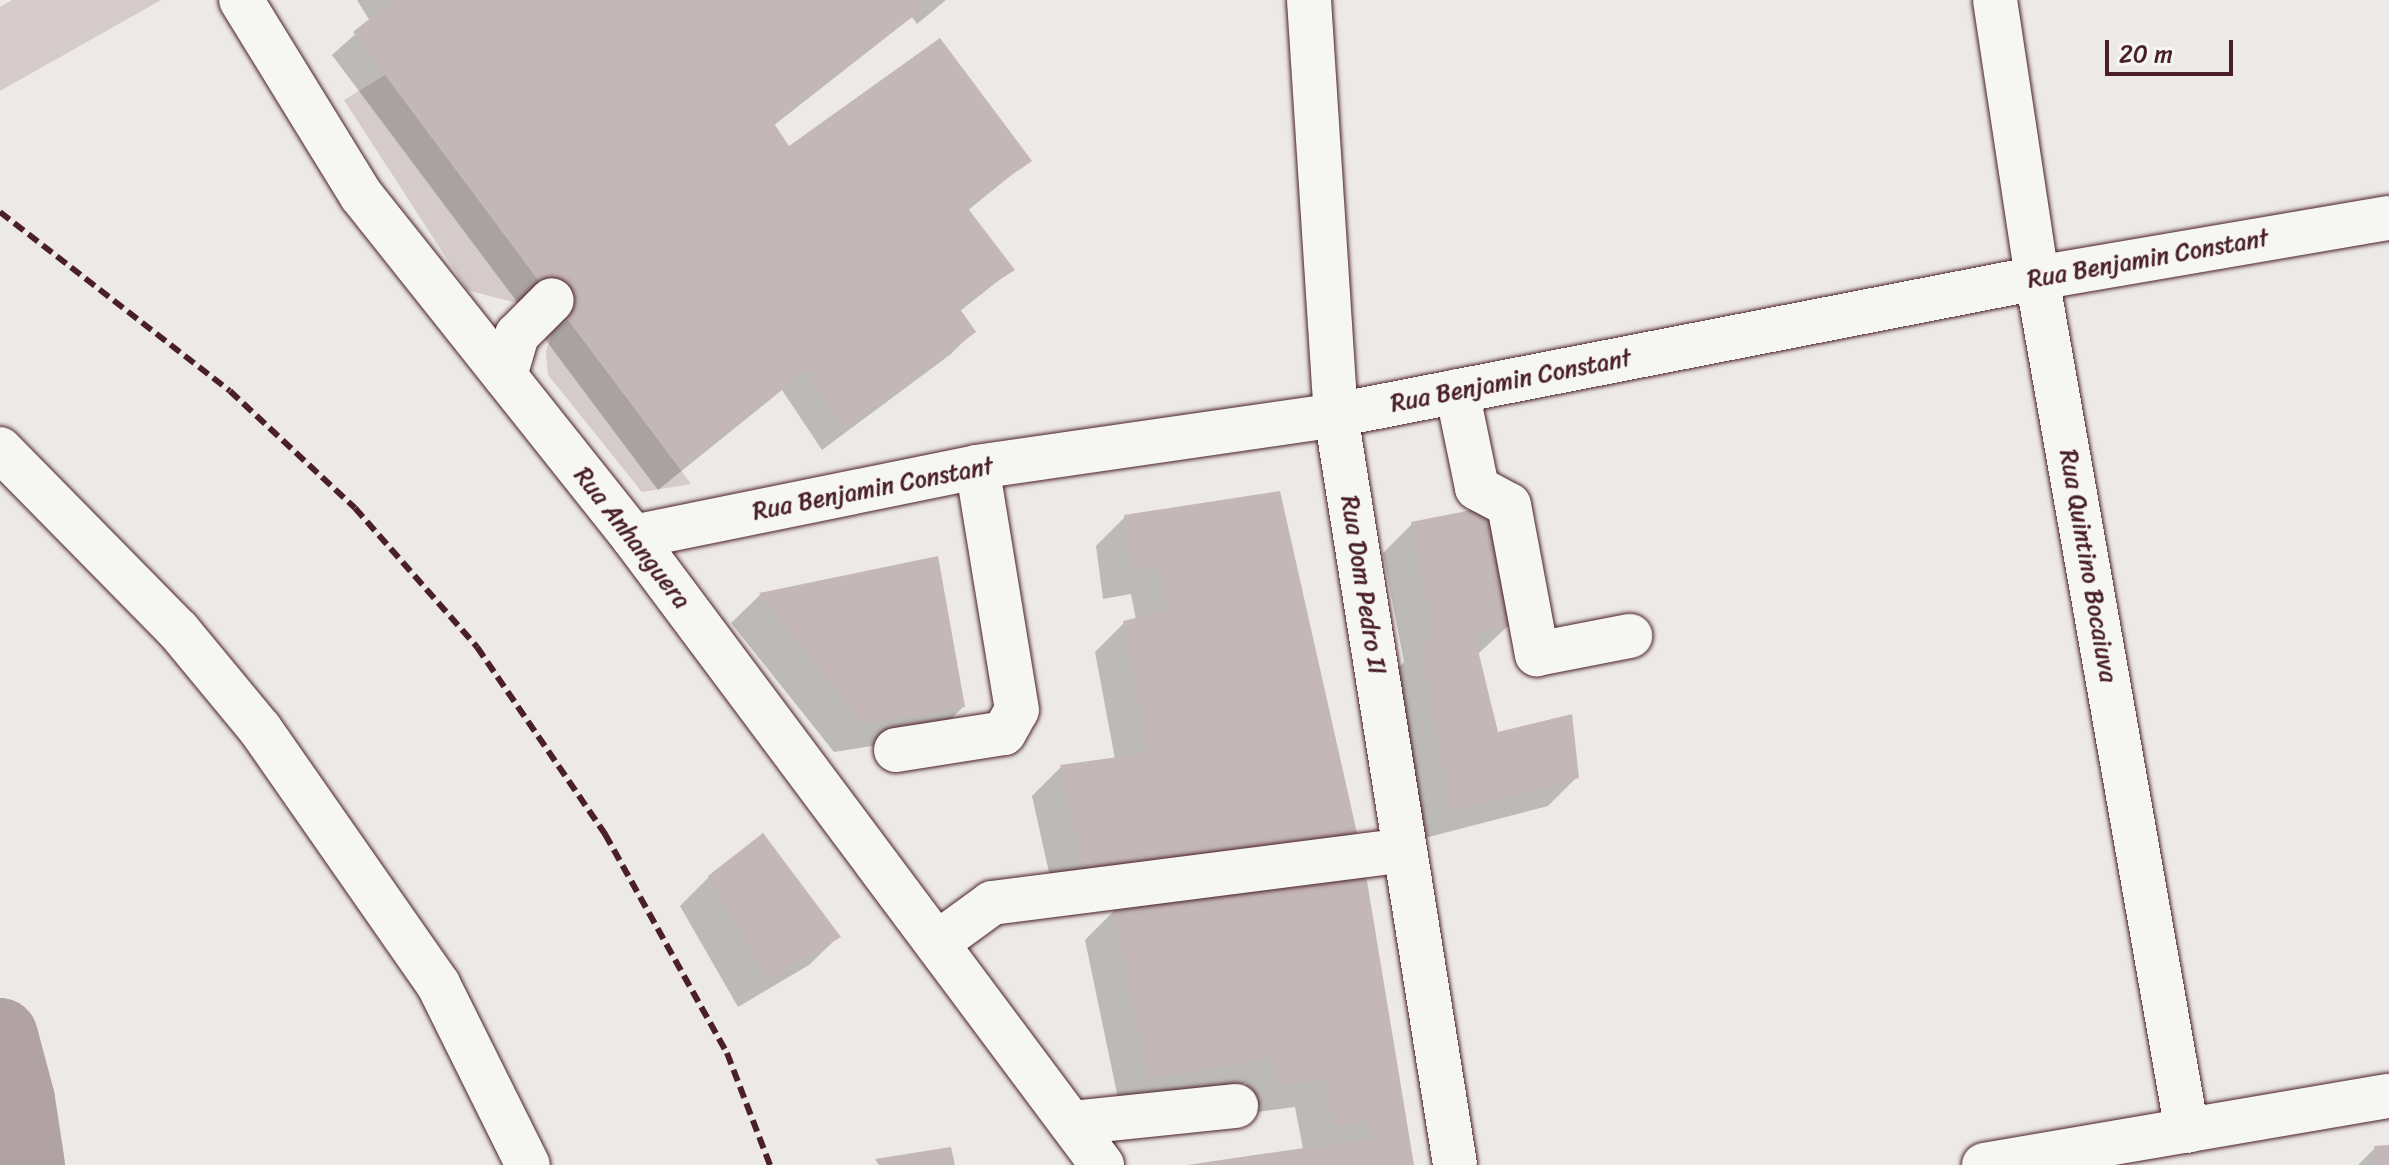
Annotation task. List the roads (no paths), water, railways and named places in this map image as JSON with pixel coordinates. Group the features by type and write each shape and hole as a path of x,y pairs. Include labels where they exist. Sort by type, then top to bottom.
{"street":[{"name":"Rua Anhanguera","path":"241,0 361,195 633,537 1031,1070 1073,1144 1102,1165"},
{"name":"Rua Dom Pedro II","path":"1309,0 1336,415 1455,1165"},
{"name":"Rua Quintino Bocaiuva","path":"1995,0 2037,278 2187,1131"},
{"name":"Rua Benjamin Constant","path":"633,537 977,467 1336,415 2037,278 2389,218"},
{"path":"459,318 486,324 544,306 517,335 505,376"},
{"path":"1457,391 1477,488 1509,505 1537,654 1630,636"},
{"path":"0,449 178,630 260,729 438,984 528,1165"},
{"path":"896,750 1004,733 1017,710 977,467"},
{"path":"937,943 992,903 1405,850"},
{"path":"1984,1165 2389,1096"},
{"path":"1073,1144 1236,1106"}],"waterway":[{"path":"0,1036 17,1100 27,1165"}],"railway":[{"path":"0,212 230,391 355,508 477,647 605,834 727,1053 770,1165"}]}
